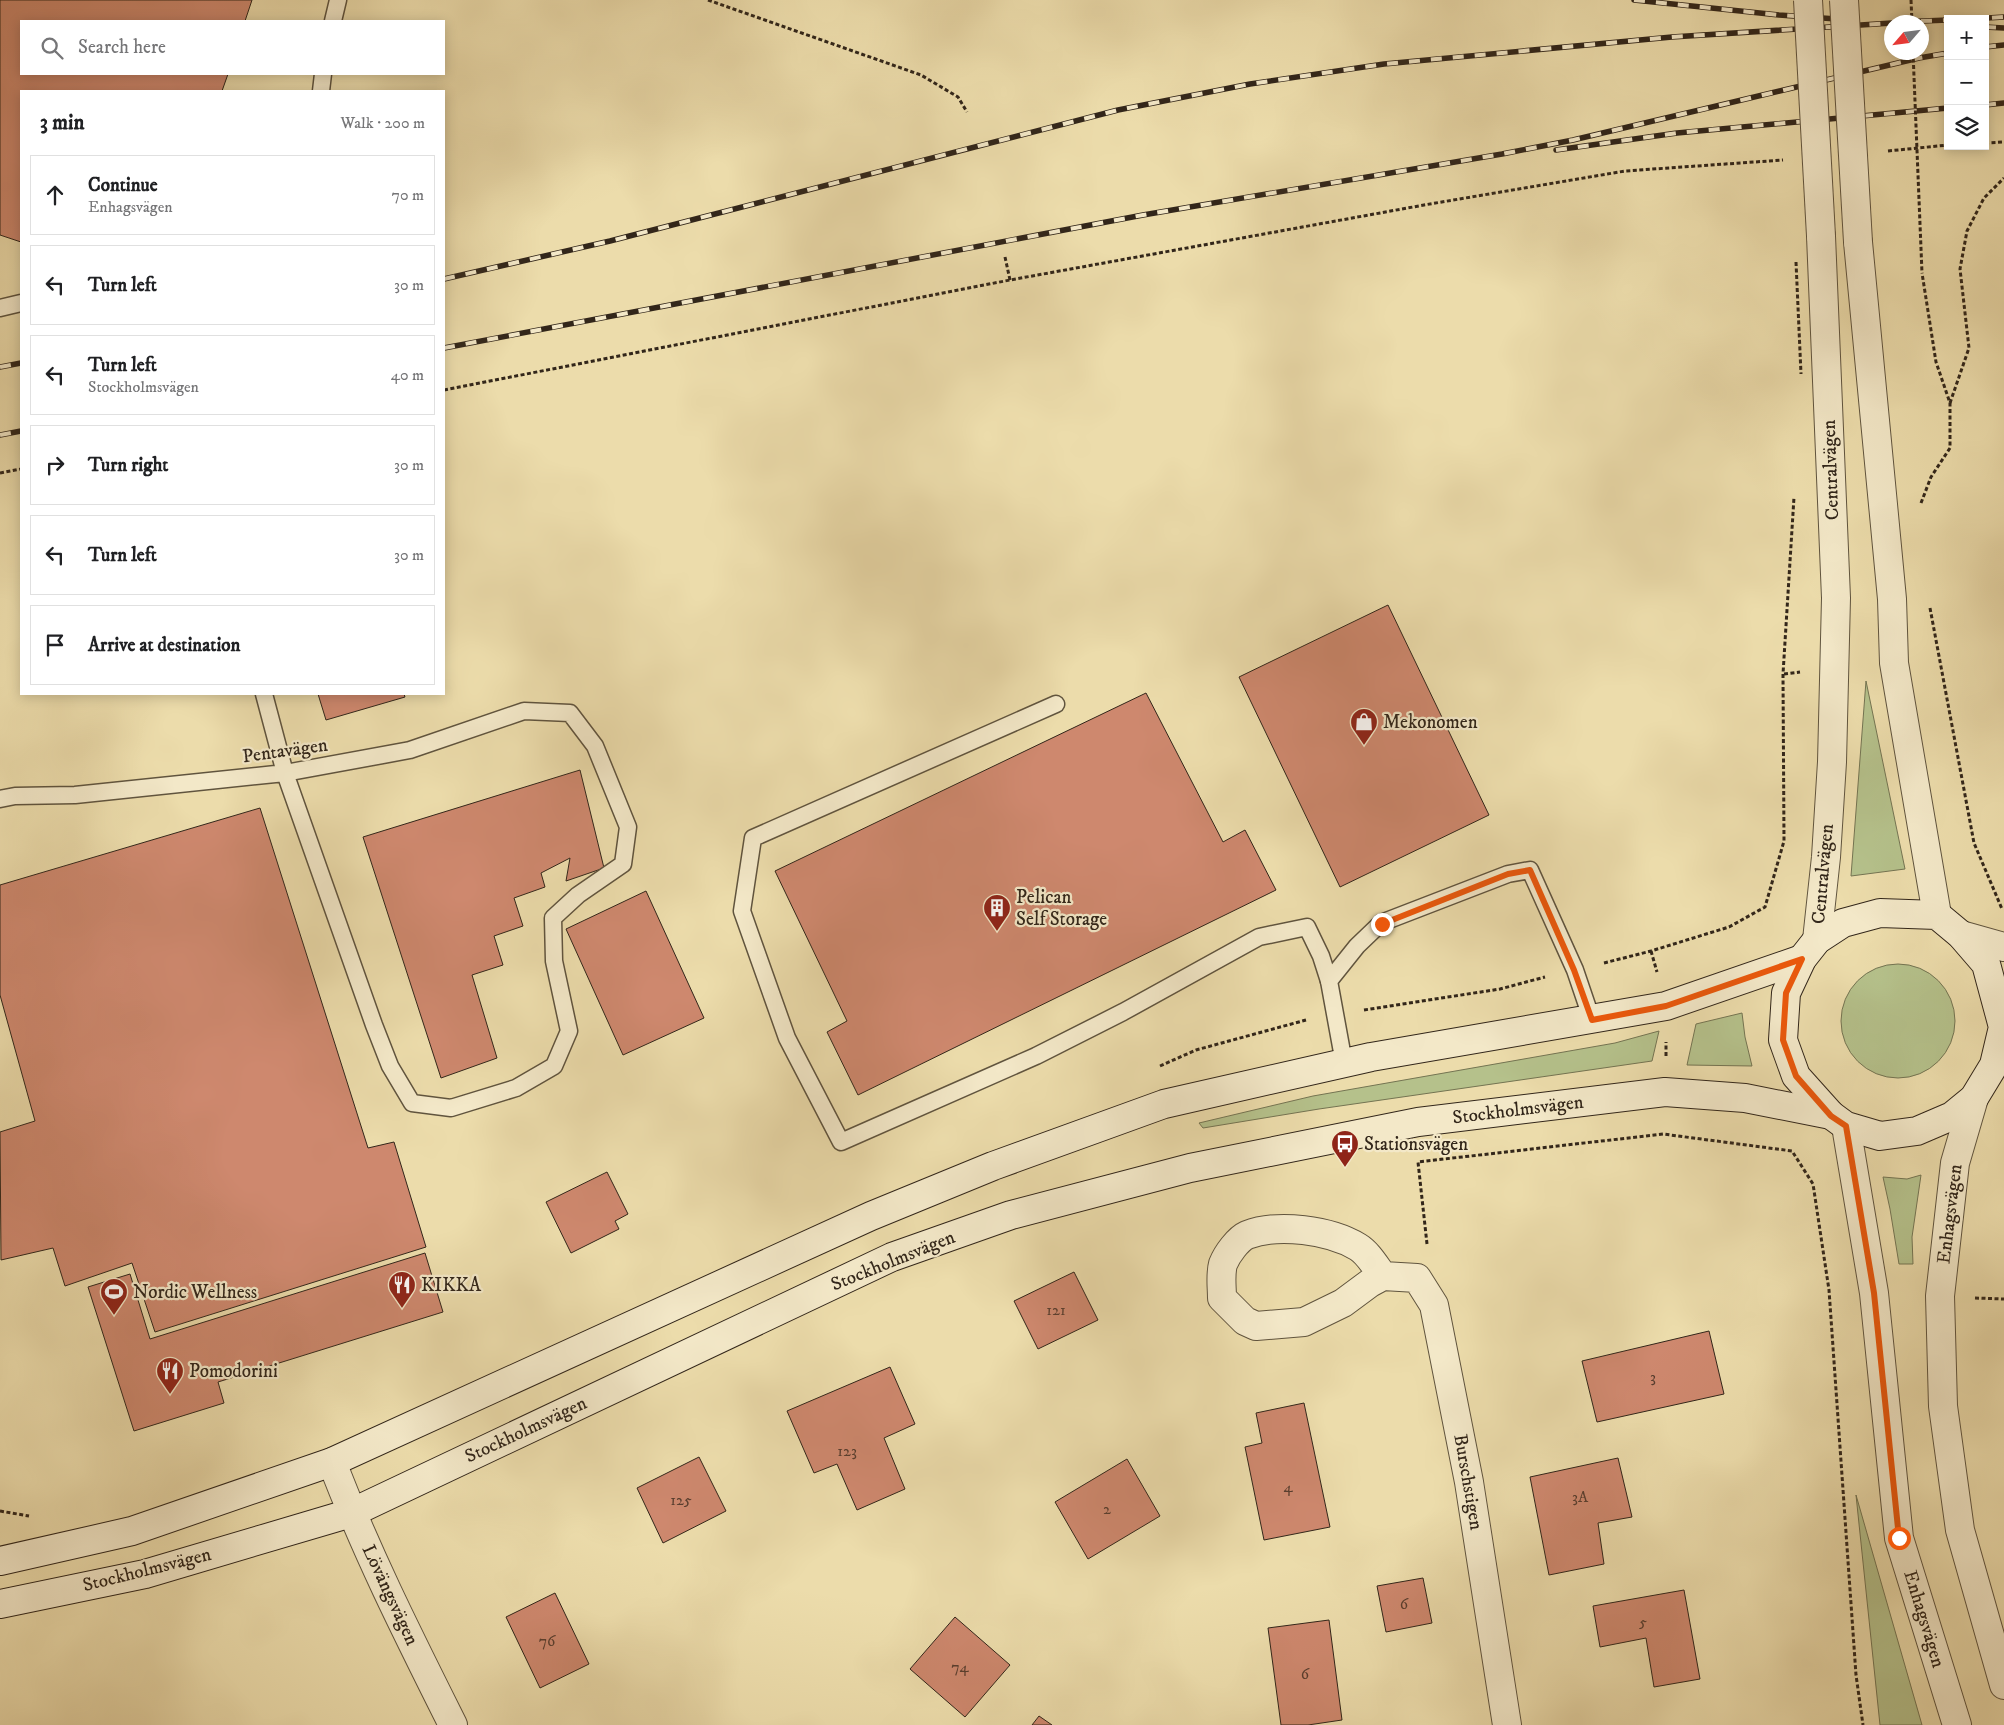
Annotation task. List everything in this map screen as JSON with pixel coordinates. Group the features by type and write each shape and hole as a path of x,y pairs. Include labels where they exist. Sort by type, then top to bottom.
{"main road":[{"name":"Centralvägen","path":"1808,0 1821,236 1836,598 1832,762 1826,857 1810,949"},
{"path":"1844,0 1858,242 1892,599 1894,663 1937,915 1961,936 1986,964 2003,1028 1999,1063 1974,1098"},
{"path":"0,1561 132,1531 332,1462 871,1216 993,1166 1164,1104 1344,1064 1666,1006 1810,949 1843,924 1880,913 1937,915"},
{"path":"1961,936 2004,947"},
{"path":"1810,949 1786,993 1783,1040 1796,1076 1839,1121"},
{"name":"Stockholmsvägen","path":"0,1604 145,1574 351,1513 892,1257 1011,1216 1190,1168 1418,1122 1665,1092 1745,1098 1839,1121 1880,1136 1917,1131 1952,1116 1974,1098"},
{"name":"Enhagsvägen","path":"1974,1098 1955,1163 1940,1296 1943,1406 1960,1530 2004,1685"},
{"name":"Enhagsvägen","path":"1839,1121 1874,1293 1899,1538 1957,1725"},
{"path":"1272,1230 1308,1230 1360,1248 1383,1276 1343,1303 1304,1322 1256,1326 1245,1321 1222,1298 1221,1274 1223,1264 1233,1248 1246,1236 1272,1230"},
{"name":"Burschstigen","path":"1383,1276 1417,1278 1434,1305 1469,1482 1507,1725"},
{"name":"Lövängsvägen","path":"332,1462 351,1513 453,1725"}],"lane":[{"path":"333,20 338,0"},
{"path":"321,90 323,75"},
{"path":"0,308 20,303"},
{"path":"264,695 285,773"},
{"path":"1056,704 752,838 742,911 787,1038 841,1142 1036,1056 1123,1012 1259,937 1307,927 1321,956 1329,981 1344,1064"},
{"name":"Pentavägen","path":"0,799 15,796 75,795 285,773 410,750 524,711 570,713 595,746 628,827 623,864 578,895 553,918 554,961 569,1031 554,1066 516,1088 451,1108 412,1103 390,1066 374,1025 285,773"},
{"path":"1329,981 1357,946 1382,924 1508,874 1530,870 1574,970 1592,1020"}],"path":[{"path":"708,0 921,75 958,97 967,112"},
{"path":"1911,0 1912,15"},
{"path":"1914,60 1922,273 1936,362 1950,403 1950,448 1931,477 1921,500 1920,508"},
{"path":"1989,143 2004,142"},
{"path":"445,390 1010,280 1424,205 1625,172 1720,166"},
{"path":"1950,403 1969,348 1960,269 1967,231 1984,198 2004,178"},
{"path":"1006,257 1010,280"},
{"path":"1800,384 1801,374"},
{"path":"0,473 20,469"},
{"path":"1196,1050 1307,1020 1500,988 1652,951 1729,927 1765,907 1784,842 1783,674 1794,490"},
{"path":"1928,598 1974,843 2004,913"},
{"path":"1428,1248 1418,1162 1663,1134 1792,1151 1813,1184 1829,1290 1856,1675 1863,1725"}],"green space":[{"path":"1866,681 1905,869 1851,876"},
{"path":"1898,964 1920,968 1939,980 1951,999 1955,1021 1951,1043 1939,1062 1920,1074 1898,1078 1876,1074 1857,1062 1845,1043 1841,1021 1845,999 1857,980 1876,968"},
{"path":"1742,1013 1745,1037 1752,1066 1687,1065 1696,1024"},
{"path":"1659,1031 1652,1061 1319,1109 1203,1128 1199,1123 1313,1096 1615,1043"},
{"path":"1921,1175 1912,1237 1913,1264 1899,1264 1883,1177 1907,1179"},
{"path":"1856,1495 1922,1725 1880,1725"}],"building":[{"path":"0,0 252,0 245,20 20,20 20,75 228,75 222,90 20,90 20,242 0,235"},
{"name":"Mekonomen","path":"1388,605 1489,815 1340,887 1239,677"},
{"name":"Pelican Self Storage","path":"1146,693 1223,842 1245,830 1276,890 858,1095 827,1032 847,1021 775,871"},
{"path":"318,695 404,695 405,697 326,720"},
{"path":"580,770 604,868 566,881 570,858 541,873 545,887 514,898 523,926 494,936 503,965 472,975 497,1058 441,1078 363,837"},
{"path":"260,808 368,1148 394,1142 426,1247 155,1332 132,1263 65,1286 53,1248 1,1260 0,1132 35,1121 0,995 0,885"},
{"path":"646,891 704,1018 623,1055 566,929"},
{"path":"607,1172 628,1214 615,1221 619,1229 571,1253 546,1202"},
{"path":"425,1253 443,1312 218,1382 224,1403 134,1431 88,1287 130,1274 150,1339"},
{"path":"1074,1272 1098,1320 1038,1349 1014,1301"},
{"path":"1709,1331 1724,1394 1597,1422 1582,1361"},
{"path":"890,1367 915,1424 884,1438 905,1489 857,1510 837,1464 814,1473 787,1411"},
{"path":"1304,1403 1330,1527 1264,1540 1245,1447 1262,1443 1256,1413"},
{"path":"699,1457 726,1511 663,1543 637,1488"},
{"path":"1618,1458 1632,1517 1598,1523 1604,1564 1549,1575 1530,1477"},
{"path":"1127,1459 1160,1516 1088,1559 1055,1502"},
{"path":"1423,1578 1432,1623 1386,1632 1377,1586"},
{"path":"1684,1590 1700,1679 1654,1687 1646,1638 1600,1647 1593,1606"},
{"path":"555,1593 589,1664 540,1688 506,1617"},
{"path":"955,1617 1010,1665 965,1717 910,1669"},
{"path":"1329,1620 1342,1720 1308,1725 1281,1725 1268,1628"},
{"path":"1039,1716 1052,1725 1032,1725"}],"railway":[{"path":"1634,0 1779,15 1851,20"},
{"path":"1989,18 2004,17"},
{"path":"1929,21 1944,20"},
{"path":"445,279 610,241 1118,110 1250,84 1384,64 1672,37 1884,24"},
{"path":"1989,27 2004,28"},
{"path":"1989,47 2004,45"},
{"path":"445,348 1143,215 1502,154 1573,140 1944,54"},
{"path":"1989,105 2004,103"},
{"path":"1556,150 1677,133 1944,108"},
{"path":"0,367 20,363"},
{"path":"0,435 20,431"}],"place":[{"name":"Mekonomen","path":"1364,746"},
{"name":"Pelican Self Storage","path":"997,932"},
{"name":"Stationsvägen","path":"1345,1168"},
{"name":"KIKKA","path":"402,1309"},
{"name":"Nordic Wellness","path":"114,1316"},
{"name":"Pomodorini","path":"170,1395"}],"route":[{"path":"1382,924 1508,874 1530,870 1574,970 1592,1020 1666,1006 1802,959 1786,993 1783,1040 1796,1076 1831,1116 1846,1126 1874,1293 1899,1538"}]}
